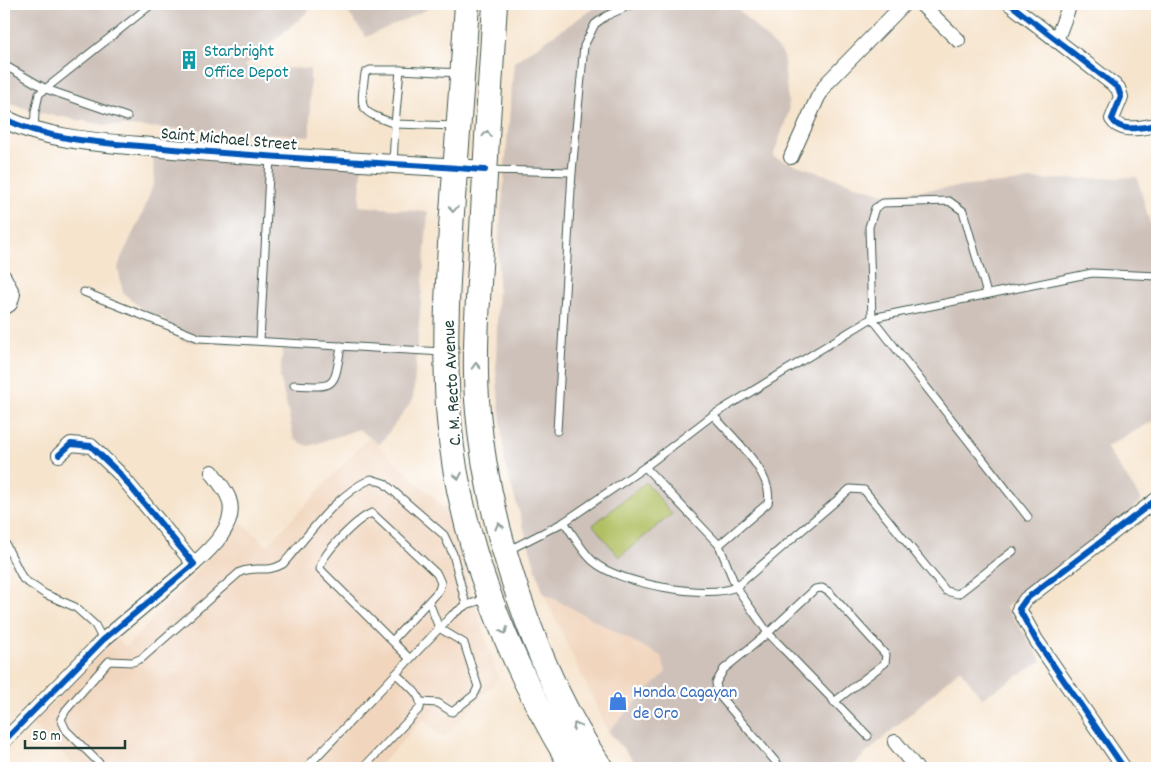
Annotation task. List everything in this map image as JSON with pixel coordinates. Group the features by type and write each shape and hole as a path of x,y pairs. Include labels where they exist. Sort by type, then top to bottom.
{"highway":[{"name":"C. M. Recto Avenue","path":"467,4 446,352 449,422 465,511 491,597 522,671 573,768"},
{"name":"C. M. Recto Avenue","path":"495,4 475,365 478,412 488,475 506,552 527,618 542,660 563,703 601,768"}],"street":[{"path":"791,157 818,96 827,83 904,4"},
{"path":"921,4 958,40"},
{"path":"1010,4 1118,88 1121,97 1112,119 1115,124 1129,128 1157,125"},
{"path":"1056,41 1070,4"},
{"name":"Saint Michael Street","path":"4,119 34,131 101,142 270,157 485,170"},
{"path":"4,277 13,294 10,304 4,308"},
{"path":"59,455 71,444 91,446 119,472 194,564"},
{"path":"4,741 103,640 194,564 220,535 230,514 229,498 212,472"},
{"path":"1124,768 1036,640 1019,609 1026,599 1157,498"},
{"path":"895,742 916,768"}],"lane":[{"path":"34,131 38,96 152,4"},
{"path":"557,431 572,172 584,46 588,34 595,24 606,16 633,4"},
{"path":"4,65 46,89 127,117"},
{"path":"459,126 395,124 368,114 361,102 365,73 370,70 462,73"},
{"path":"393,165 400,70"},
{"path":"260,341 270,157"},
{"path":"485,170 572,172"},
{"path":"987,294 963,210 957,204 949,201 883,203 875,208 869,227 872,318 1028,517"},
{"path":"506,552 564,522 713,415 872,318 1092,273 1157,276"},
{"path":"84,292 199,338 446,352"},
{"path":"294,385 325,387 332,384 336,376 341,346"},
{"path":"713,415 758,467 769,487 770,495 768,503 759,512 719,545"},
{"path":"644,466 719,545 736,587 768,633 868,736"},
{"path":"104,768 66,730 61,719 66,710 109,661 133,662 142,658 240,572 252,568 272,570 283,564 340,501 358,484 371,479 384,483 444,535 453,554 466,605"},
{"path":"564,522 594,562 613,573 632,580 700,592 720,592 736,587 850,489 864,490 946,591 952,594 958,594 1013,551"},
{"path":"392,641 440,590 441,583 437,574 372,513 365,516 320,562 320,569 392,641 410,659"},
{"path":"4,541 24,579 45,594 75,607 95,625 103,640"},
{"path":"781,768 718,694 716,683 724,669 768,633 815,589 822,588 829,592 886,655 885,663 834,702"},
{"path":"306,768 439,628 466,605 491,597"},
{"path":"396,674 421,702 438,703 452,712 474,695 478,687 464,643 439,628 429,602"},
{"path":"363,768 420,708 421,702"}],"shaded area":[{"path":"4,4 317,4 243,67 310,69 310,136 104,125 41,113 5,102"},
{"path":"342,4 439,4 366,37"},
{"path":"600,4 732,4 783,54 789,111 773,157 883,194 1032,180 1137,177 1150,223 1157,223 1157,419 1106,447 1142,501 1006,607 1042,661 982,698 960,669 850,768 640,768 608,731 666,672 661,656 543,593 505,465 496,370 499,236 514,62"},
{"path":"153,148 363,160 359,206 428,212 413,400 379,445 359,429 309,446 294,439 280,376 283,347 182,341 162,317 149,315 123,293 118,268 144,210 154,182"},
{"path":"369,437 445,508 498,677 492,686 443,738 423,719 377,768 78,768 32,725 115,637 126,647 242,523 267,546"},
{"path":"543,593 661,655 666,672 608,731"}],"green space":[{"path":"646,482 672,514 619,557 593,525"}],"cycle path":[{"path":"1010,4 1118,88 1121,97 1112,119 1116,124 1126,128 1157,125"},
{"path":"4,119 42,133 102,143 243,155 485,170"},
{"path":"4,741 103,640 194,564 119,473 91,446 71,444 59,455"},
{"path":"1124,768 1036,640 1019,609 1026,599 1157,499"}],"place":[{"name":"Starbright Office Depot","path":"189,60"},
{"name":"Honda Cagayan de Oro","path":"618,701"}]}
